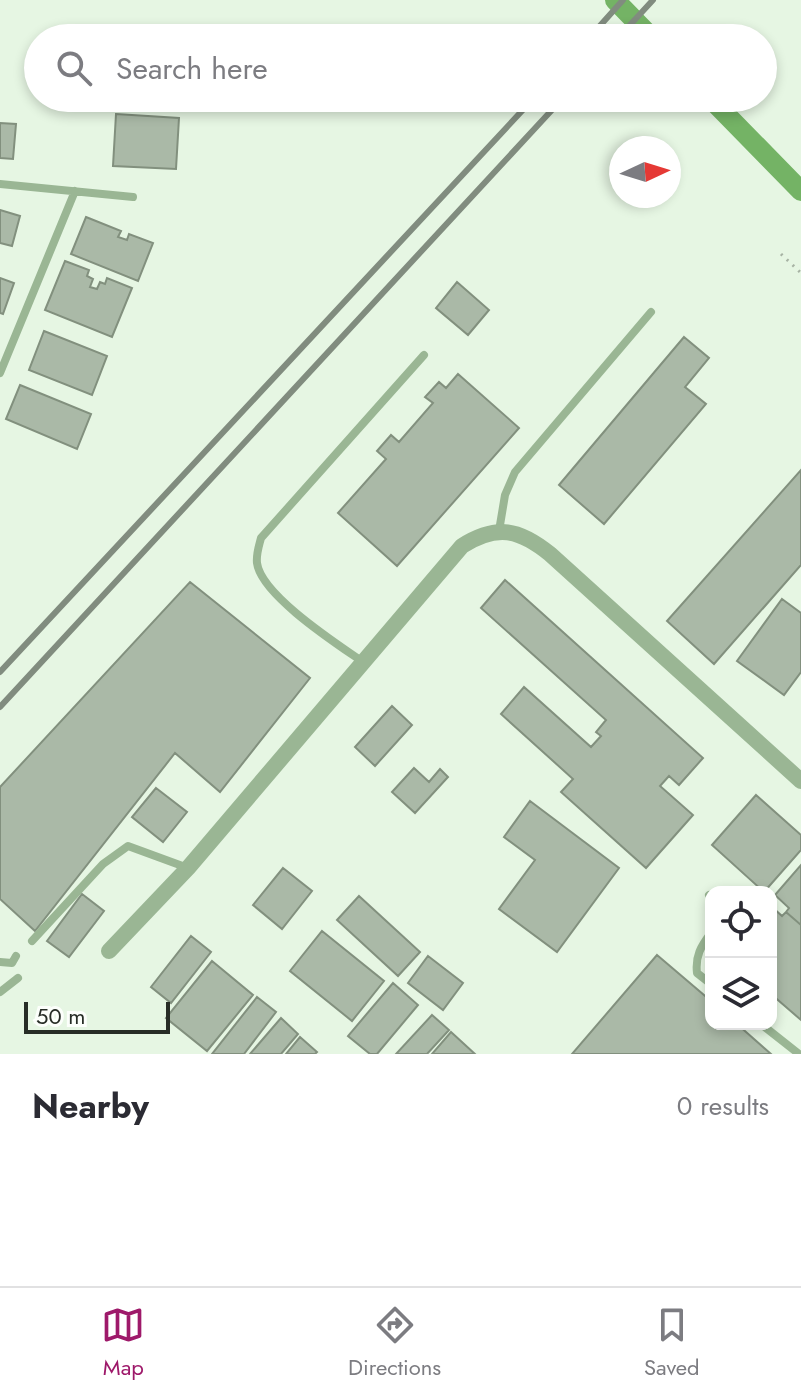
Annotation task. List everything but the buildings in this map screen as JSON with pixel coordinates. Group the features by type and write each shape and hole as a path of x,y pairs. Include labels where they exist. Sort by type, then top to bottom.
{"street":[{"path":"109,951 188,868 462,546 477,536 499,531 536,542 801,781"}],"lane":[{"path":"0,184 133,197"},
{"path":"0,373 75,191"},
{"path":"499,531 505,495 515,472 651,312"},
{"path":"363,662 309,624 265,583 257,565 257,550 261,538 424,355"},
{"path":"32,941 103,864 128,846 188,868"},
{"path":"705,942 699,950 696,964 697,973 705,979"},
{"path":"0,962 12,963 16,956"},
{"path":"0,992 18,978"},
{"path":"769,1030 799,1054"}],"path":[{"path":"781,254 801,273"}],"waterway":[{"path":"615,0 638,24"},
{"path":"724,112 801,191"}],"railway":[{"path":"602,24 623,0"},
{"path":"631,24 653,0"},
{"path":"0,672 521,112"},
{"path":"0,707 550,112"}]}
